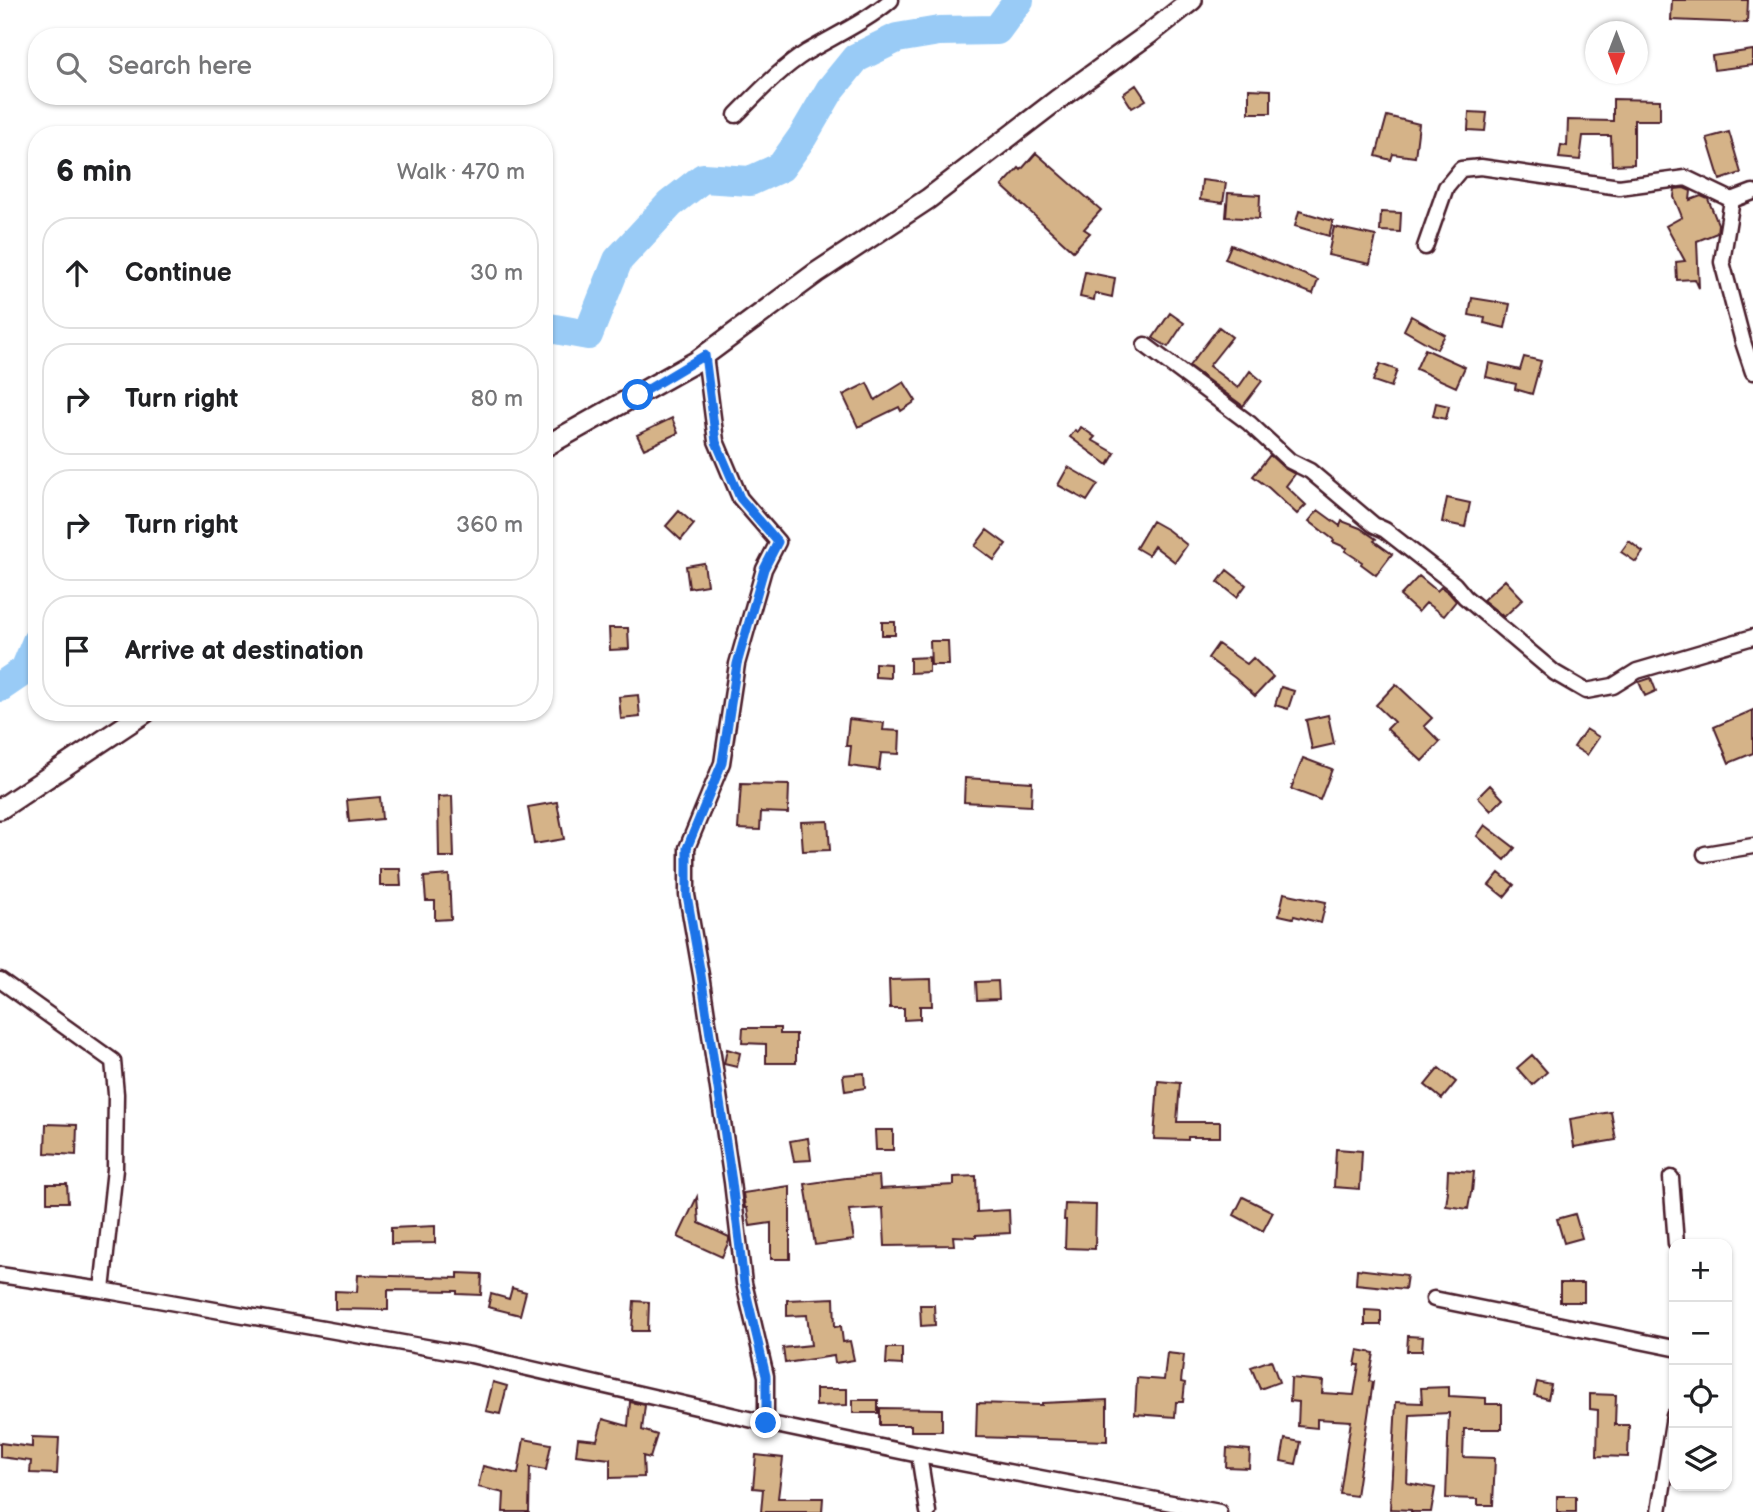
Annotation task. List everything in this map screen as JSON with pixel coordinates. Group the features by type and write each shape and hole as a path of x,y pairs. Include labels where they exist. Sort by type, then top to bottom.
{"main road":[{"path":"553,442 705,355 816,273 928,199 1192,0"},
{"path":"0,809 132,721"}],"street":[{"path":"736,114 804,54 891,0"},
{"path":"1425,247 1446,187 1461,169 1481,167 1619,187 1686,178 1732,200 1753,192"},
{"path":"1732,200 1722,262 1753,372"},
{"path":"1145,345 1249,423 1290,461 1310,471 1374,525 1385,530 1454,584 1465,597 1555,673 1586,691 1613,686 1637,671 1753,637"},
{"path":"705,355 716,442 740,498 778,542 764,569 737,664 722,763 687,848 687,895 732,1182 744,1283 766,1376 766,1423"},
{"path":"1705,854 1753,846"},
{"path":"0,980 113,1062 116,1094 115,1169 102,1290"},
{"path":"1671,1178 1676,1239"},
{"path":"0,1275 102,1290 471,1355 766,1423 1219,1512"},
{"path":"1434,1299 1669,1347"},
{"path":"1659,1512 1672,1428"},
{"path":"919,1455 928,1512"}],"building":[{"path":"1672,0 1748,0 1747,23 1671,20"},
{"path":"1753,50 1753,65 1714,70 1712,56"},
{"path":"1136,85 1146,100 1132,108 1123,94"},
{"path":"1249,89 1271,90 1271,113 1249,113"},
{"path":"1613,99 1660,100 1660,120 1634,120 1634,164 1612,165 1611,136 1583,136 1580,160 1559,158 1561,145 1567,146 1568,120 1613,121"},
{"path":"1469,112 1487,113 1485,131 1468,130"},
{"path":"1387,116 1419,124 1415,157 1393,154 1391,160 1376,156"},
{"path":"1729,132 1741,173 1720,180 1707,138"},
{"path":"1036,153 1101,210 1084,229 1090,233 1073,251 1002,186"},
{"path":"1202,180 1226,183 1223,203 1200,200"},
{"path":"1684,188 1691,191 1690,200 1701,196 1708,199 1718,224 1717,233 1697,241 1699,288 1695,279 1677,280 1676,262 1685,261 1666,226 1682,217 1674,197 1675,189"},
{"path":"1228,193 1260,195 1259,219 1226,217"},
{"path":"1299,211 1333,221 1329,236 1295,226"},
{"path":"1381,212 1401,213 1400,232 1380,231"},
{"path":"1334,227 1376,236 1370,264 1328,255"},
{"path":"1231,245 1318,280 1313,294 1225,259"},
{"path":"1085,272 1115,278 1112,297 1095,293 1094,300 1080,297"},
{"path":"1472,298 1510,304 1505,328 1484,323 1485,318 1469,315"},
{"path":"1170,313 1184,323 1168,347 1153,338"},
{"path":"1411,316 1445,335 1437,349 1404,330"},
{"path":"1219,327 1232,337 1209,366 1238,388 1250,371 1262,381 1243,406 1189,366"},
{"path":"1425,349 1465,367 1456,387 1416,369"},
{"path":"1524,357 1541,361 1532,394 1515,389 1516,384 1486,377 1489,363 1520,370"},
{"path":"1380,364 1397,370 1391,387 1373,381"},
{"path":"904,382 916,401 901,411 899,407 858,427 843,395 867,383 875,400"},
{"path":"1436,403 1449,406 1446,419 1433,416"},
{"path":"672,418 678,433 644,449 637,435"},
{"path":"1081,427 1095,437 1092,440 1115,453 1108,465 1070,437"},
{"path":"1270,455 1295,474 1286,486 1306,505 1297,514 1253,476"},
{"path":"1068,467 1098,484 1087,501 1058,485"},
{"path":"1447,498 1470,503 1465,527 1442,522"},
{"path":"1318,510 1340,526 1342,521 1360,528 1392,554 1376,575 1345,551 1347,548 1333,542 1334,540 1309,521"},
{"path":"679,511 694,524 681,540 666,526"},
{"path":"1152,521 1187,545 1175,562 1154,546 1148,555 1136,548"},
{"path":"987,530 1006,544 994,560 975,546"},
{"path":"1629,541 1643,552 1636,562 1621,552"},
{"path":"704,563 707,585 689,588 686,566"},
{"path":"1227,570 1246,585 1237,597 1218,582"},
{"path":"1419,576 1437,591 1441,587 1456,601 1444,616 1426,603 1418,612 1400,596"},
{"path":"1505,580 1523,599 1504,617 1483,600"},
{"path":"882,622 895,622 895,635 882,635"},
{"path":"609,628 628,628 629,649 610,650"},
{"path":"930,641 948,641 949,665 931,665"},
{"path":"1218,644 1247,664 1253,658 1273,677 1255,696 1208,658"},
{"path":"929,657 929,672 910,673 910,658"},
{"path":"875,663 890,664 890,678 875,677"},
{"path":"1651,678 1656,691 1645,696 1639,682"},
{"path":"1396,684 1432,718 1424,726 1440,742 1422,761 1387,729 1394,722 1376,705"},
{"path":"1281,687 1294,691 1288,709 1275,705"},
{"path":"638,695 640,717 621,719 619,697"},
{"path":"1753,710 1753,753 1729,763 1714,727"},
{"path":"1328,715 1334,744 1312,749 1306,720"},
{"path":"849,719 884,723 883,730 900,731 899,754 881,753 879,770 849,766 851,746 846,746"},
{"path":"1586,729 1599,737 1587,755 1574,747"},
{"path":"1303,758 1332,769 1320,800 1291,789"},
{"path":"965,778 1032,782 1031,806 964,802"},
{"path":"741,784 789,785 788,813 761,812 760,830 738,829"},
{"path":"1490,785 1503,799 1491,811 1478,797"},
{"path":"452,796 454,857 439,857 438,797"},
{"path":"380,797 382,819 349,822 347,800"},
{"path":"557,802 564,839 534,844 528,807"},
{"path":"828,821 830,850 803,851 801,822"},
{"path":"1485,825 1515,848 1505,860 1477,836"},
{"path":"380,869 400,869 401,886 380,886"},
{"path":"1499,873 1514,885 1504,897 1489,885"},
{"path":"449,875 451,919 435,920 435,901 426,901 424,877"},
{"path":"1284,893 1326,902 1321,923 1279,915"},
{"path":"931,979 932,1006 920,1006 920,1019 904,1020 904,1008 890,1008 889,980"},
{"path":"998,981 999,999 977,1000 976,982"},
{"path":"743,1028 780,1028 780,1034 796,1034 796,1063 766,1063 766,1044 742,1043"},
{"path":"727,1049 740,1053 737,1067 724,1064"},
{"path":"1532,1055 1547,1072 1532,1085 1517,1068"},
{"path":"1439,1068 1456,1082 1442,1099 1425,1085"},
{"path":"864,1073 865,1088 845,1091 843,1075"},
{"path":"1158,1081 1180,1083 1177,1122 1220,1122 1220,1137 1154,1139"},
{"path":"1611,1112 1616,1140 1574,1147 1570,1119"},
{"path":"46,1124 77,1125 76,1155 45,1153"},
{"path":"875,1130 893,1130 893,1150 876,1150"},
{"path":"808,1138 811,1160 794,1161 790,1141"},
{"path":"1336,1149 1362,1151 1360,1189 1334,1187"},
{"path":"1448,1170 1474,1172 1468,1209 1446,1206"},
{"path":"879,1176 880,1189 954,1185 954,1177 976,1176 977,1212 1009,1210 1010,1233 976,1237 953,1236 954,1245 885,1246 883,1208 849,1210 854,1240 815,1245 805,1184"},
{"path":"47,1184 67,1184 68,1202 47,1202"},
{"path":"790,1186 790,1259 771,1259 771,1223 750,1226 743,1193"},
{"path":"697,1197 699,1223 729,1237 722,1257 678,1237"},
{"path":"1243,1197 1273,1212 1263,1231 1234,1215"},
{"path":"1065,1204 1096,1205 1095,1249 1065,1248"},
{"path":"1575,1214 1582,1238 1564,1243 1557,1219"},
{"path":"435,1226 435,1243 391,1244 391,1228"},
{"path":"1357,1269 1407,1275 1405,1289 1356,1284"},
{"path":"458,1273 482,1274 481,1295 457,1294 457,1291 388,1290 388,1310 335,1309 335,1291 357,1292 358,1275 458,1278"},
{"path":"1560,1283 1584,1283 1584,1302 1560,1302"},
{"path":"512,1288 526,1292 520,1315 488,1307 491,1294 509,1299"},
{"path":"834,1298 835,1327 841,1326 843,1342 850,1341 854,1360 835,1363 834,1356 785,1363 783,1348 811,1345 807,1315 787,1316 787,1300"},
{"path":"634,1301 649,1302 648,1331 632,1331"},
{"path":"920,1305 934,1305 935,1325 921,1326"},
{"path":"1365,1310 1381,1311 1381,1325 1365,1325"},
{"path":"1408,1336 1423,1337 1422,1351 1407,1351"},
{"path":"887,1348 902,1348 902,1365 886,1364"},
{"path":"1358,1350 1374,1353 1369,1381 1373,1382 1356,1496 1340,1494 1351,1421 1317,1419 1317,1428 1298,1426 1299,1402 1290,1401 1291,1378 1323,1381 1322,1393 1354,1395 1359,1365 1355,1365"},
{"path":"1167,1353 1184,1355 1181,1382 1185,1383 1183,1402 1176,1402 1175,1417 1135,1414 1137,1378 1164,1380"},
{"path":"1271,1360 1279,1382 1260,1389 1251,1367"},
{"path":"493,1382 507,1386 500,1414 486,1411"},
{"path":"1537,1382 1551,1385 1548,1399 1534,1395"},
{"path":"1449,1387 1449,1396 1486,1398 1486,1404 1502,1404 1502,1429 1464,1429 1463,1457 1495,1458 1493,1505 1478,1505 1478,1499 1446,1498 1449,1413 1410,1415 1407,1483 1435,1488 1431,1512 1390,1509 1396,1402 1422,1403 1421,1388"},
{"path":"816,1389 847,1389 847,1405 816,1406"},
{"path":"1590,1394 1616,1395 1615,1425 1629,1425 1628,1457 1597,1456 1598,1410 1590,1409"},
{"path":"853,1400 878,1400 878,1413 853,1413"},
{"path":"1107,1400 1107,1441 976,1437 977,1403 1042,1405"},
{"path":"630,1402 645,1405 642,1430 657,1435 650,1458 643,1456 644,1477 610,1478 610,1459 576,1455 578,1438 597,1440 603,1419 628,1426"},
{"path":"880,1408 942,1409 942,1431 911,1431 911,1425 880,1425"},
{"path":"32,1437 59,1438 57,1474 30,1473 31,1461 0,1457 0,1443 32,1447"},
{"path":"524,1439 551,1444 546,1470 530,1467 529,1512 503,1512 504,1493 478,1487 483,1466 518,1474"},
{"path":"1285,1439 1301,1442 1296,1464 1281,1461"},
{"path":"1227,1448 1250,1450 1249,1468 1226,1467"},
{"path":"756,1455 783,1458 778,1498 823,1498 822,1512 761,1512 763,1489 753,1488"},
{"path":"1557,1496 1576,1496 1576,1512 1557,1512"}],"waterway":[{"path":"553,329 588,335 618,260 670,204 703,178 750,181 781,167 830,90 856,58 897,38 939,31 997,30 1019,0"},
{"path":"0,687 25,670 28,663"}],"route":[{"path":"638,395 705,355 716,442 740,498 778,542 764,569 737,664 722,763 687,848 687,895 732,1182 744,1283 766,1376 766,1423"}]}
